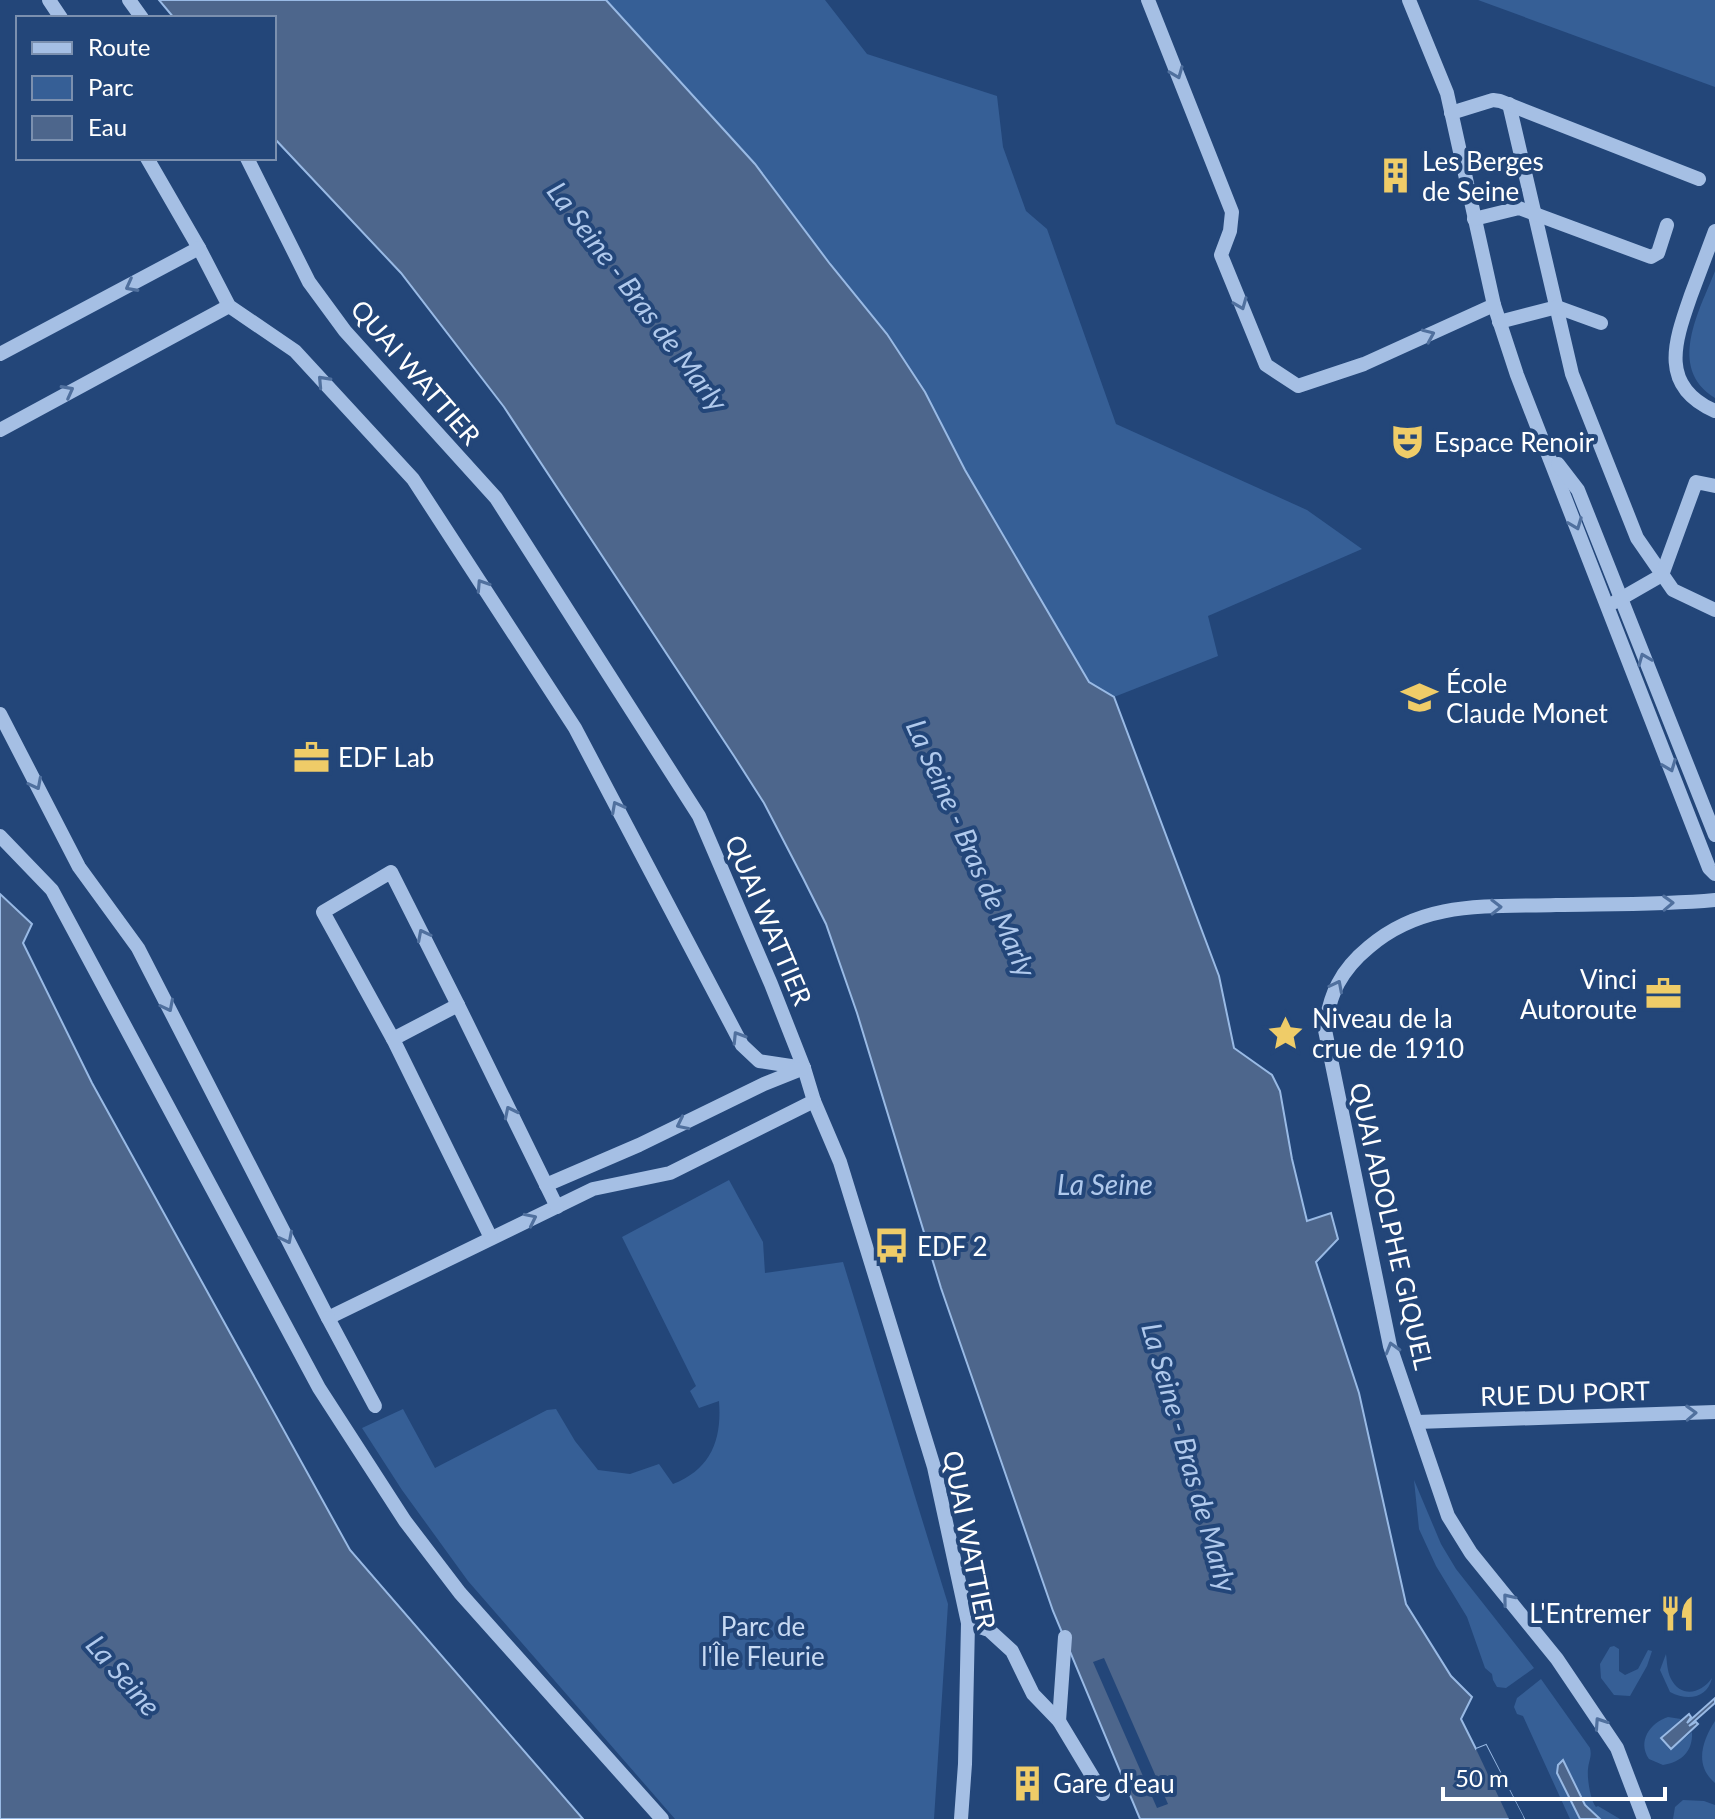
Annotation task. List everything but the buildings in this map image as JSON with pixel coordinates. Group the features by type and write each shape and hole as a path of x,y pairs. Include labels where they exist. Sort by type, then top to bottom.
{"street":[{"path":"1148,0 1232,212 1230,231 1221,255 1266,365 1298,386 1364,364 1494,305"},
{"path":"1409,0 1447,93 1499,322 1547,451 1715,835"},
{"path":"1451,113 1493,100 1505,103 1699,179"},
{"path":"1505,103 1553,308 1572,374 1637,538 1673,590 1715,610"},
{"path":"148,160 229,306 295,351 413,479 575,728 742,1045 759,1061 804,1068"},
{"name":"QUAI WATTIER","path":"248,160 309,282 345,331 496,498 699,816 840,1162 934,1467 968,1623 961,1819"},
{"path":"1474,219 1519,208 1651,257 1658,253 1667,225"},
{"path":"1715,231 1674,345 1678,376 1694,398 1715,411"},
{"path":"0,354 199,248"},
{"path":"0,430 229,306"},
{"path":"1499,322 1553,308 1601,323"},
{"path":"1614,602 1662,575 1696,482 1715,486"},
{"path":"1614,602 1709,868 1715,874"},
{"path":"0,714 79,867 138,948 375,1406"},
{"path":"0,836 52,890 319,1388 405,1521 460,1593 662,1819"},
{"path":"491,1238 393,1039 323,912 391,872 557,1207"},
{"name":"QUAI ADOLPHE GIQUEL","path":"1644,1819 1617,1748 1557,1659 1456,1532 1448,1516 1390,1346 1325,1030 1328,1005 1337,982 1350,965 1384,934 1437,911 1466,907 1715,900"},
{"path":"393,1039 458,1005"},
{"path":"546,1185 804,1068"},
{"path":"328,1318 593,1189 670,1173 814,1101"},
{"name":"RUE DU PORT","path":"1417,1422 1715,1412"},
{"path":"968,1623 989,1630 1012,1651 1033,1694 1059,1721 1103,1794"},
{"path":"1059,1721 1065,1637"}],"green space":[{"path":"606,0 825,0 867,54 997,96 1003,147 1026,211 1047,229 1116,424 1307,510 1362,549 1208,616 1218,656 1114,697 1089,682 965,470 925,392 888,334 830,264 755,164"},
{"path":"1478,0 1715,0 1715,87"},
{"path":"1715,271 1715,398 1700,386 1692,371 1690,355 1695,320"},
{"name":"Parc de l'Île Fleurie","path":"729,1180 763,1242 765,1273 843,1262 948,1604 934,1819 675,1819 468,1581 402,1490 362,1428 403,1409 435,1468 547,1410 556,1409 575,1441 598,1470 630,1474 659,1464 673,1484 686,1478 711,1452 718,1428 719,1401 699,1408 690,1391 696,1386 622,1237"},
{"path":"1414,1480 1441,1544 1456,1569 1534,1668 1506,1688 1497,1687 1492,1674 1485,1668 1467,1617 1436,1566 1419,1529"},
{"path":"1610,1647 1619,1649 1619,1671 1625,1675 1638,1669 1648,1650 1652,1651 1630,1696 1614,1695 1601,1678 1600,1664"},
{"path":"1666,1654 1669,1673 1675,1685 1691,1692 1702,1688 1712,1678 1706,1690 1689,1697 1670,1692 1660,1670"},
{"path":"1541,1679 1590,1748 1588,1777 1594,1804 1620,1819 1570,1819 1523,1716 1517,1714 1514,1707 1517,1698"},
{"path":"1668,1717 1681,1719 1660,1738 1670,1750 1692,1732 1692,1739 1685,1754 1663,1765 1649,1759 1644,1746 1651,1728"},
{"path":"1715,1721 1715,1783 1704,1769 1702,1753"},
{"path":"1683,1800 1715,1805 1715,1819 1673,1819 1675,1807"}],"water":[{"name":"La Seine","path":"159,0 606,0 755,164 887,334 925,392 965,470 1089,682 1114,697 1219,976 1234,1048 1272,1075 1280,1091 1307,1221 1331,1213 1338,1239 1316,1262 1359,1393 1406,1604 1451,1676 1472,1697 1461,1719 1476,1749 1486,1745 1524,1819 1140,1819 1053,1611 941,1288 857,1013 826,924 764,803 504,407 401,273 276,140 276,16 172,16"},
{"name":"La Seine","path":"0,894 32,924 23,943 92,1083 350,1550 583,1819 0,1819"},
{"path":"1715,1698 1715,1703 1689,1726 1698,1724 1671,1749 1661,1738 1689,1714 1691,1717 1687,1723"},
{"path":"1563,1760 1585,1805 1600,1819 1580,1819 1557,1773 1558,1765"}],"pier":[{"path":"1104,1658 1168,1804 1157,1808 1093,1662"},
{"path":"1486,1745 1524,1819 1509,1819 1476,1749"}],"place":[{"name":"Les Berges de Seine","path":"1396,176"},
{"name":"Espace Renoir","path":"1408,442"},
{"name":"École Claude Monet","path":"1420,698"},
{"name":"EDF Lab","path":"312,757"},
{"name":"Vinci Autoroute","path":"1663,994"},
{"name":"Niveau de la crue de 1910","path":"1286,1033"},
{"name":"EDF 2","path":"891,1246"},
{"name":"L'Entremer","path":"1677,1613"},
{"name":"Gare d'eau","path":"1027,1783"}],"water label":[{"name":"La Seine - Bras de Marly","path":"638,296"},
{"name":"La Seine - Bras de Marly","path":"972,848"},
{"name":"La Seine - Bras de Marly","path":"1190,1457"}]}
